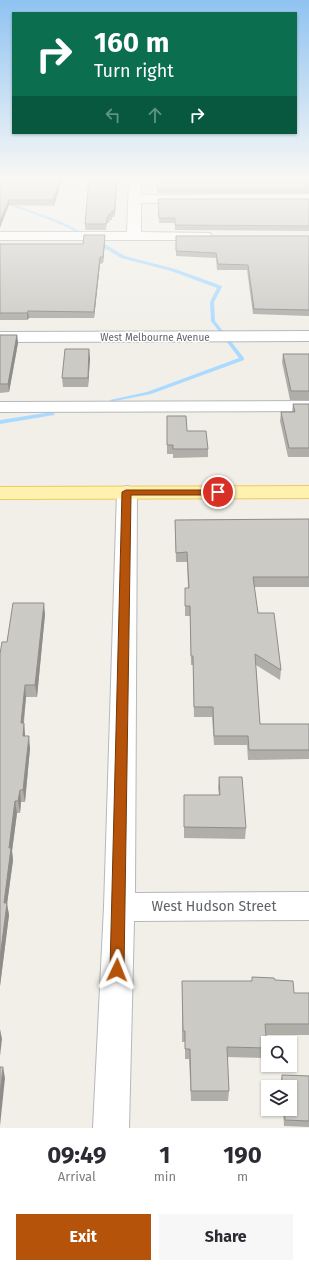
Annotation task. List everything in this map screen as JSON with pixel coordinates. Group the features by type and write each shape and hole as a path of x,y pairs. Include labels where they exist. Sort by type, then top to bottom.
{"main road":[{"path":"0,493 309,492"}],"street":[{"path":"134,232 134,236"},
{"path":"0,236 222,236"},
{"name":"West Melbourne Avenue","path":"0,337 309,336"},
{"path":"0,407 309,406"},
{"path":"111,1128 119,907 126,492"},
{"name":"West Hudson Street","path":"119,907 309,906"}],"building":[{"path":"84,235 105,235 103,257 100,257 94,312 28,311 27,313 0,313 0,244 83,244"},
{"path":"176,236 309,236 309,310 254,309 248,265 218,264 216,253 176,251"},
{"path":"0,335 17,335 8,384 0,384"},
{"path":"65,349 89,349 88,378 62,378"},
{"path":"283,354 309,354 309,391 291,391"},
{"path":"293,404 309,404 309,448 289,448 281,412 295,412"},
{"path":"167,416 186,416 187,431 206,431 208,449 173,449 173,445 167,445"},
{"path":"309,519 309,577 253,577 258,613 274,613 281,670 255,654 260,724 309,724 309,750 249,750 248,736 214,736 213,707 194,707 190,606 185,606 185,588 189,588 187,552 176,553 175,520"},
{"path":"13,603 44,603 35,685 25,685 21,723 24,723 23,736 29,736 23,790 20,790 18,801 15,801 4,903 7,903 0,958 0,654 2,642 7,642"},
{"path":"219,777 242,777 246,828 184,827 184,795 220,795"},
{"path":"252,977 293,981 294,993 309,993 309,1024 265,1024 266,1036 261,1036 261,1048 227,1047 229,1091 191,1091 190,1049 185,1049 185,1031 183,1031 182,981 252,981"},
{"path":"0,1067 3,1067 0,1094"},
{"path":"282,1075 309,1076 309,1121 285,1120 285,1116 297,1116 297,1080 282,1080"}],"waterway":[{"path":"98,242 123,257 173,270 220,287 212,302 213,321 242,359 149,393 112,401"},
{"path":"0,422 52,414"}],"route":[{"path":"117,970 126,492 218,492"}]}
